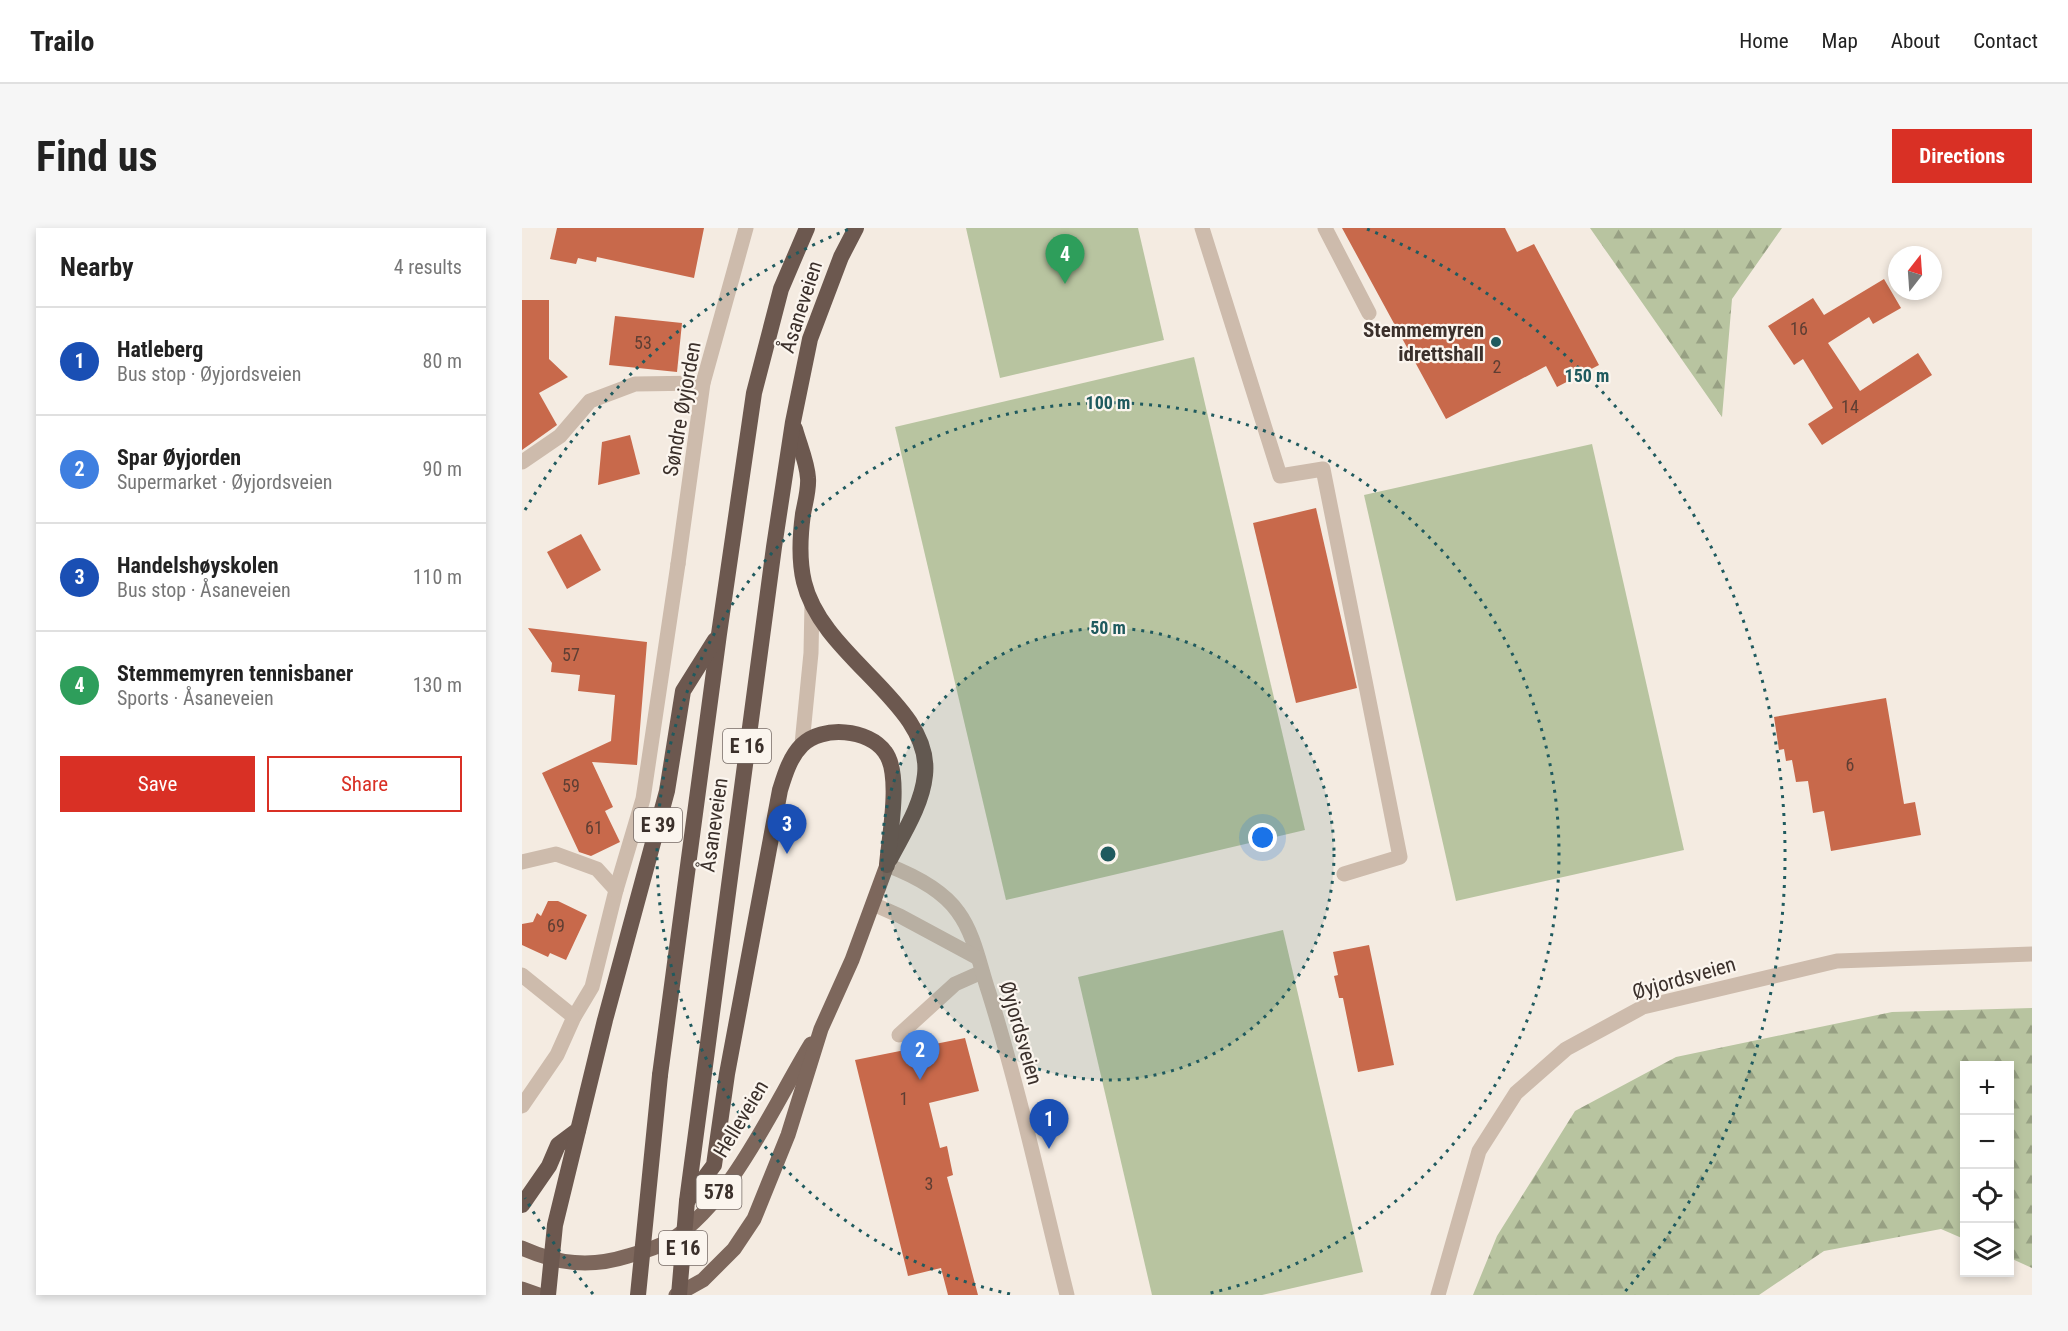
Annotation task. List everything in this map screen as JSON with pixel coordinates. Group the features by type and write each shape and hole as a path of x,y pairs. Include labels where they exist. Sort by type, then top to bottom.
{"highway":[{"name":"Åsaneveien","path":"638,1295 660,1075 754,393 781,289 807,228"},
{"name":"Åsaneveien","path":"678,1295 687,1201 704,1069 793,422 810,339 841,256 856,228"},
{"path":"793,422 808,478 802,524 801,556 804,582 812,603 832,638 892,698 911,722 923,746 925,775 913,815 887,865"},
{"name":"E 39","path":"548,1295 555,1225 667,791 683,691 719,634"},
{"path":"687,1201 714,1166 727,1074 780,790 789,764 802,744 821,734 846,732 869,738 886,752 894,780 887,865"},
{"path":"522,1205 549,1166 558,1146 578,1130"}],"main road":[{"name":"Helleveien","path":"678,1295 703,1280 734,1250 754,1219 788,1135 821,1029 887,865"},
{"name":"Helleveien","path":"522,1248 552,1261 603,1264 670,1241 693,1223 741,1164 821,1029"},
{"path":"522,1288 539,1295"}],"street":[{"name":"Søndre Øyjorden","path":"522,1106 557,1055 574,1017 592,987 616,890 643,799 703,383 746,228"},
{"path":"1202,228 1280,476 1323,470 1401,857 1344,874"},
{"path":"1325,228 1369,313"},
{"path":"522,462 560,436 590,401 635,384 703,383"},
{"path":"802,744 811,653 812,603"},
{"path":"522,862 556,854 597,869 616,890"},
{"name":"Øyjordsveien","path":"887,865 915,876 958,911 971,935 1002,1034 1067,1295"},
{"path":"873,904 980,965 955,984 899,1035"},
{"name":"Øyjordsveien","path":"1438,1295 1479,1151 1516,1093 1566,1049 1643,1007 1837,961 2032,954"},
{"path":"522,975 574,1017"}],"green space":[{"path":"966,228 1138,228 1164,340 1000,378"},
{"path":"1590,228 1782,228 1732,299 1722,417"},
{"path":"1194,357 1305,830 1006,900 895,427"},
{"path":"1592,444 1684,850 1456,901 1364,495"},
{"path":"1283,930 1363,1272 1262,1295 1152,1295 1078,977"},
{"path":"2032,1008 2032,1268 2014,1260 2014,1061 1960,1061 1960,1237 1941,1229 1824,1251 1759,1295 1473,1295 1497,1236 1575,1111 1676,1057 1892,1012"}],"building":[{"path":"557,228 704,228 694,278 597,257 596,262 578,258 576,264 550,259"},
{"name":"Stemmemyren idrettshall","path":"1342,228 1505,228 1517,252 1534,244 1599,365 1557,387 1546,366 1446,419"},
{"path":"1884,279 1888,286 1888,300 1896,300 1901,308 1873,324 1869,317 1828,343 1860,391 1918,353 1932,375 1822,445 1808,424 1833,408 1803,359 1794,365 1768,326 1813,298 1824,315"},
{"path":"522,300 549,300 549,359 568,377 539,393 557,425 522,450"},
{"path":"615,316 682,323 677,372 609,365"},
{"path":"630,435 640,474 598,485 602,442"},
{"path":"1316,508 1357,688 1296,703 1253,523"},
{"path":"581,534 601,570 567,589 547,552"},
{"path":"528,628 647,642 637,765 592,762 613,807 605,811 620,842 591,856 579,852 542,773 611,741 615,695 578,691 580,675 551,672 552,663"},
{"path":"1886,698 1904,804 1915,802 1921,835 1831,851 1824,811 1813,813 1808,781 1796,782 1792,760 1786,761 1784,749 1779,750 1774,717"},
{"path":"548,901 558,901 587,915 566,960 550,953 548,957 522,945 522,924 533,922 537,913 541,916"},
{"path":"1369,945 1394,1065 1358,1072 1343,998 1339,998 1334,976 1338,975 1333,952"},
{"path":"965,1038 979,1091 929,1103 940,1148 947,1146 953,1175 947,1177 978,1295 948,1295 941,1268 908,1276 855,1060"}],"place":[{"name":"Stemmemyren tennisbaner","path":"1065,284"},
{"name":"Stemmemyren idrettshall","path":"1496,342"},
{"name":"Handelshøyskolen","path":"787,854"},
{"name":"Spar Øyjorden","path":"920,1080"},
{"name":"Hatleberg","path":"1049,1149"}]}
